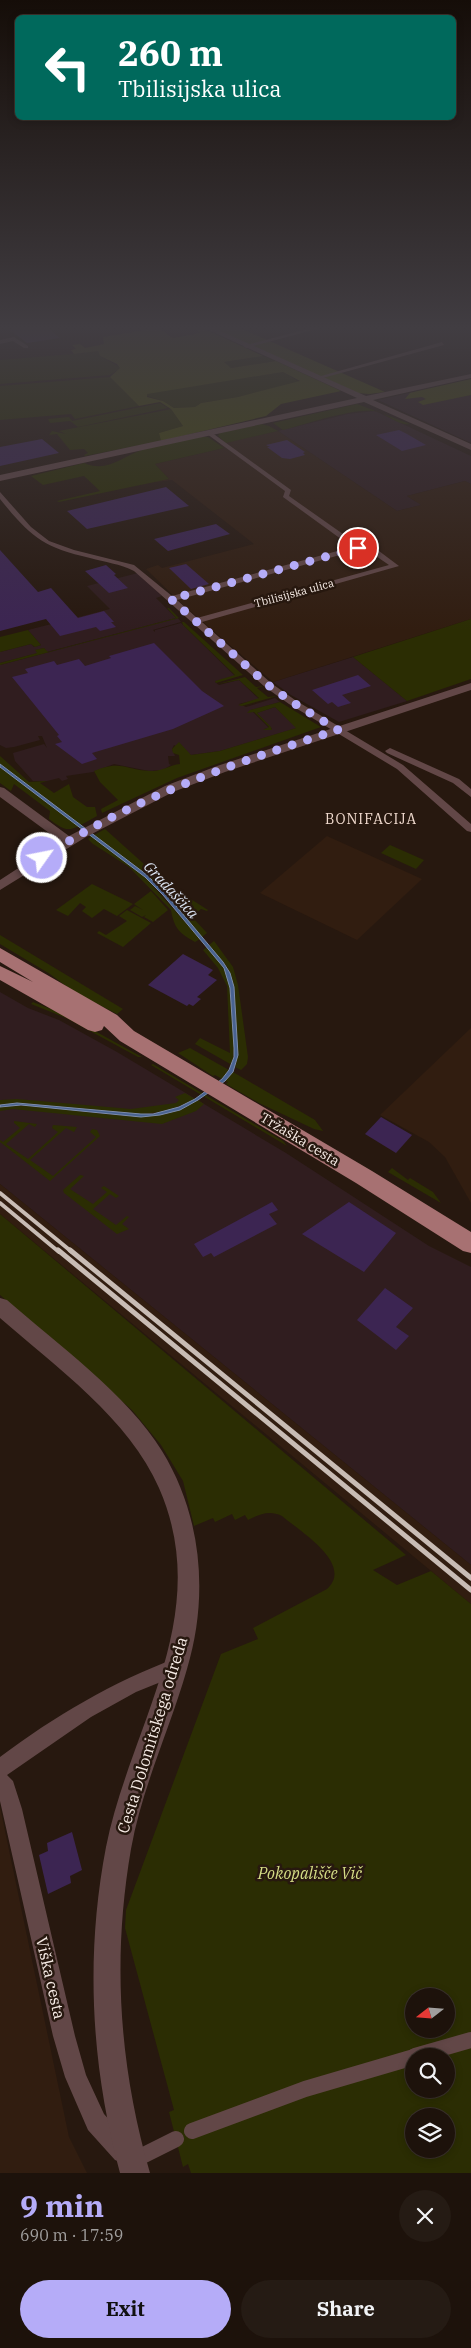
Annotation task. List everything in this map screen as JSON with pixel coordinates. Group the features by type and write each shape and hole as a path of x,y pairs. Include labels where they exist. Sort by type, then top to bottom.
{"main road":[{"name":"Tržaška cesta","path":"0,954 110,1020 127,1036 380,1187 471,1244"},
{"name":"Tržaška cesta","path":"0,972 101,1028 127,1036"}],"street":[{"path":"0,478 235,427"},
{"path":"426,427 471,448"},
{"path":"209,433 289,491 285,496 358,548"},
{"path":"0,494 30,531 47,544 64,551 132,566 268,685 292,702 338,730 398,761 456,781 471,794"},
{"name":"Tbilisijska ulica","path":"171,599 358,548 372,550 396,566 196,621"},
{"path":"0,886 87,830 134,805 192,779 471,686"},
{"path":"360,734 398,761 471,829"},
{"path":"0,791 68,841"},
{"name":"Cesta Dolomitskega odreda","path":"0,1306 125,1417 140,1434 163,1473 179,1512 185,1540 189,1578 186,1625 177,1667 128,1807 118,1852 110,1907 107,1951 108,2019 114,2081 134,2167"},
{"path":"0,1769 37,1741 94,1705 126,1687 177,1667"},
{"name":"Viška cesta","path":"0,1782 6,1788 12,1808 62,2028 76,2077 96,2122 134,2167"},
{"path":"442,2048 471,2040"},
{"path":"134,2167 184,2135 305,2089 405,2059"}],"shaded area":[{"path":"178,427 218,427 161,441 159,433"},
{"path":"293,427 410,427 471,456 471,484 465,481 407,496 422,505 397,511 278,431"},
{"path":"437,427 471,427 471,443"},
{"path":"278,431 397,511 421,505 407,496 465,481 471,484 471,619 273,682 183,605 146,569 158,565 162,568 254,544 172,480 148,483 169,479 155,464 224,448 219,444"},
{"path":"138,573 162,596 156,598 176,618 47,652 44,648 36,650 38,653 0,663 0,652 31,644 34,647 41,645 28,630 110,609 87,586"},
{"path":"178,618 181,622 153,630 155,632 155,630 181,623 235,676 215,682 219,685 239,680 259,699 239,704 246,707 275,698 280,702 251,710 269,728 264,729 272,729 257,713 275,707 297,728 220,751 191,755 174,745 172,749 175,756 168,756 169,764 171,765 163,770 149,771 114,764 93,772 66,776 68,779 62,781 59,778 47,781 33,781 15,761 13,753 44,744 47,748 42,736 38,736 40,740 14,747 6,748 0,745 0,665"},
{"path":"353,657 407,701 339,722 291,695 273,682"},
{"path":"327,836 422,879 357,940 260,893"},
{"path":"0,992 28,1008 59,1020 117,1052 286,1153 429,1246 471,1267 471,1565 0,1184"},
{"path":"471,1028 471,1203 445,1157 429,1142 380,1115"},
{"path":"0,1184 471,1565 471,1604 0,1214"},
{"path":"0,1807 69,2137 87,2173 0,2173"}],"green space":[{"path":"77,427 178,427 159,433 161,441 85,456 88,453 84,449 70,450 57,434 49,435 52,431 66,434 59,431"},
{"path":"245,427 272,427 278,431 226,443 218,436 220,433"},
{"path":"279,427 293,427 283,430"},
{"path":"199,437 208,437 224,448 155,464 169,479 59,502 57,501 100,491 84,476 43,485 31,476 84,463 92,466 107,465 149,448"},
{"path":"167,608 179,618 0,665 0,663 37,653 35,650 44,648 48,652 176,618"},
{"path":"471,619 471,679 407,701 353,657"},
{"path":"182,622 243,675 216,683 215,681 235,675"},
{"path":"28,630 41,645 35,647 31,644 0,652 0,637"},
{"path":"245,677 256,687 264,686 257,688 268,697 277,696 242,706 238,705 259,698 239,680 218,684"},
{"path":"280,702 321,727 177,778 102,813 101,809 118,800 100,782 94,771 111,766 144,771 160,770 180,764 179,755 173,753 172,749 179,742 191,755 220,751 296,728 275,707 257,713 272,730 263,730 269,727 254,712 247,713 250,710"},
{"path":"0,756 29,782 47,781 40,783 54,793 69,784 73,797 87,807 95,807 97,816 81,825 0,764"},
{"path":"0,767 79,826 70,829 60,827 49,819 50,811 14,784 11,791 0,783"},
{"path":"105,829 164,882 208,910 201,909 192,917 207,933 202,937 147,876 94,835"},
{"path":"92,836 145,877 200,939 195,942 181,933 176,926 171,910 129,867 93,844 88,839"},
{"path":"390,845 424,860 416,869 381,853"},
{"path":"92,884 133,904 117,916 104,909 92,918 82,911 86,907 80,903 68,916 56,910"},
{"path":"151,891 168,910 153,922 144,917 146,915 142,917 130,910 135,906 143,910 134,904"},
{"path":"127,910 151,923 123,947 97,933 99,931 106,935 127,921 119,916"},
{"path":"0,935 123,1009 117,1014 74,992 50,974 0,944"},
{"path":"214,941 233,967 238,985 248,1057 247,1064 241,1070 235,1067 237,1060 232,980 227,967 209,945"},
{"path":"207,947 225,970 231,987 234,1035 232,1065 195,1044 200,1038 230,1053 227,986 218,968 203,950"},
{"path":"33,1002 64,1014 142,1057 138,1057 66,1018 31,1004"},
{"path":"190,1048 229,1070 222,1079 215,1075 213,1076 178,1053"},
{"path":"153,1064 283,1141 287,1146 151,1065"},
{"path":"233,1072 315,1120 323,1131 314,1129 259,1103 226,1084 228,1082 225,1081"},
{"path":"185,1093 195,1099 169,1110 141,1114 21,1103 0,1105 0,1100 17,1099 131,1109 176,1103 179,1100 175,1097"},
{"path":"198,1100 204,1104 196,1111 162,1124 13,1109 0,1111 0,1107 25,1106 50,1107 100,1114 150,1115 174,1110"},
{"path":"14,1121 37,1124 35,1127 29,1124 6,1144 28,1159 58,1132 52,1128 53,1125 77,1127 74,1132 66,1128 30,1160 53,1176 96,1137 90,1132 92,1129 97,1130 100,1136 50,1181 0,1142 0,1140 3,1142 20,1128"},
{"path":"392,1168 408,1180 410,1178 433,1192 441,1203 388,1172"},
{"path":"80,1175 84,1176 70,1189 93,1204 107,1192 101,1188 104,1186 119,1196 116,1198 110,1194 93,1209 116,1225 127,1216 129,1217 122,1224 129,1229 117,1234 64,1193 63,1190"},
{"name":"Pokopališče Vič","path":"0,1214 406,1555 373,1570 397,1585 431,1571 471,1604 471,2173 191,2173 188,2164 183,2167 169,2112 174,2110 125,1928 126,1910 221,1654 258,1639 253,1628 327,1589 334,1579 334,1569 330,1559 322,1549 277,1514 265,1514 248,1520 245,1515 235,1520 232,1514 215,1522 213,1518 194,1526 183,1481 161,1445 132,1410 0,1295"}],"water":[{"name":"Gradaščica","path":"0,764 147,875 166,894 230,973 234,987 238,1055 233,1072 225,1081 180,1110 141,1117 21,1105 0,1107 0,1105 17,1103 153,1114 179,1107 195,1099 222,1079 229,1070 234,1057 234,1048 230,988 224,968 163,895 145,877 0,767"}],"building":[{"path":"399,430 426,445 402,451 376,435"},
{"path":"42,439 59,453 0,466 0,447"},
{"path":"287,440 305,452 303,453 305,455 290,459 282,458 266,445"},
{"path":"166,487 189,506 87,529 67,511"},
{"path":"216,524 230,534 168,551 154,539"},
{"path":"0,550 38,592 51,588 78,618 104,611 116,627 100,631 96,627 60,636 46,619 0,631"},
{"path":"186,564 209,584 191,589 169,568"},
{"path":"106,565 128,588 109,593 85,571"},
{"path":"154,643 202,691 224,706 173,729 92,753 97,759 82,764 55,744 62,742 57,736 59,735 12,677 28,673 25,669 54,661 57,665 79,659 85,666 111,658 109,656"},
{"path":"358,675 371,686 342,695 351,703 338,707 332,702 328,704 312,690"},
{"path":"183,954 213,970 208,975 217,980 197,997 201,999 193,1006 189,1004 187,1006 148,985"},
{"path":"381,1117 412,1135 396,1153 365,1134"},
{"path":"272,1202 278,1210 269,1214 277,1224 214,1257 211,1253 203,1257 194,1244"},
{"path":"349,1202 396,1233 364,1272 302,1234"},
{"path":"385,1288 413,1308 396,1327 409,1336 396,1350 357,1320"},
{"path":"72,1832 82,1870 70,1876 71,1883 48,1894 39,1855 48,1851 47,1843"}],"railway":[{"path":"0,1193 72,1252"},
{"path":"0,1203 59,1252"},
{"path":"58,1250 471,1590"},
{"path":"70,1250 471,1578"}],"district":[{"name":"BONIFACIJA","path":"371,819"}],"route":[{"path":"42,858 68,841 126,809 192,779 338,730 268,685 171,599 358,548"}]}
